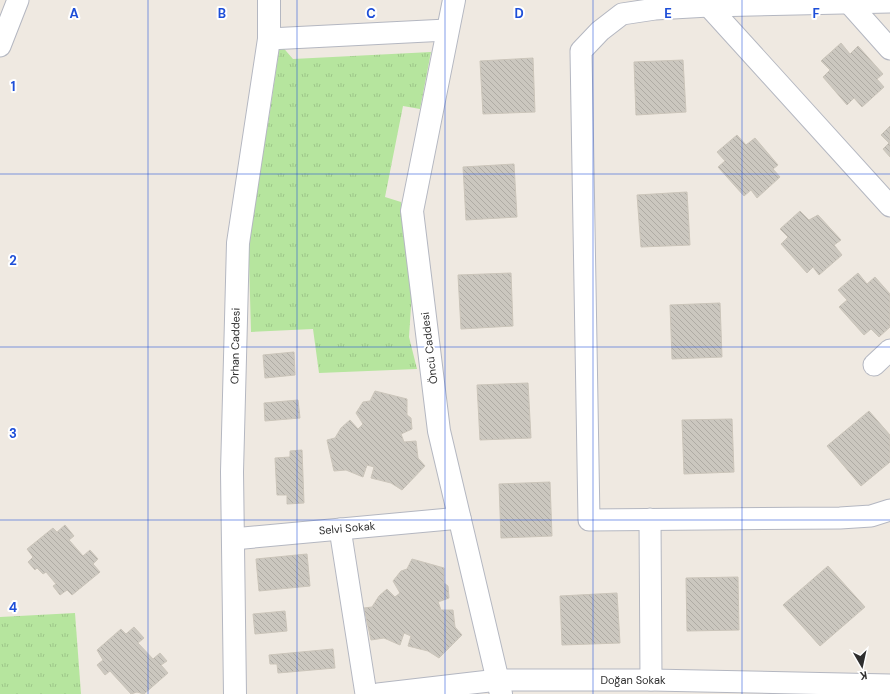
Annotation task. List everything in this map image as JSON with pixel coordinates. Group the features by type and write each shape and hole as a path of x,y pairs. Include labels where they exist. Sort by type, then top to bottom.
{"street":[{"path":"0,46 18,0"},
{"name":"Orhan Caddesi","path":"235,694 232,472 238,243 269,39 268,0"},
{"name":"Öncü Caddesi","path":"454,0 412,211 439,432 500,687"},
{"path":"890,2 706,3 622,14 600,31 581,51 589,520 840,518 871,516 890,510"},
{"path":"706,3 890,206"},
{"path":"849,3 890,49"},
{"path":"269,39 447,30"},
{"path":"874,365 890,350"},
{"name":"Selvi Sokak","path":"234,539 460,518"},
{"path":"650,519 651,680"},
{"path":"340,529 366,694"},
{"name":"Doğan Sokak","path":"378,694 651,680 890,685"}],"green space":[{"path":"280,44 293,59 431,52 420,109 403,106 385,197 401,202 412,291 409,337 417,369 319,373 313,329 251,332 248,225 268,124"},
{"path":"75,613 81,694 0,694 0,617"}],"building":[{"path":"841,43 850,54 858,46 883,74 877,79 884,87 862,107 854,98 847,105 823,77 830,70 821,61"},
{"path":"533,58 535,112 483,114 480,61"},
{"path":"683,60 686,112 636,115 634,62"},
{"path":"890,126 890,157 883,149 889,143 881,135"},
{"path":"737,135 746,145 755,138 778,165 773,169 780,177 757,198 751,190 744,196 718,167 725,161 717,152"},
{"path":"514,164 517,217 466,220 463,167"},
{"path":"687,192 690,245 641,247 637,195"},
{"path":"800,211 809,220 818,215 841,240 834,245 842,255 819,275 813,267 807,273 781,244 788,237 780,229"},
{"path":"511,273 513,326 461,329 458,275"},
{"path":"858,273 867,284 875,277 890,294 890,327 879,337 871,329 864,335 839,307 847,300 838,290"},
{"path":"720,303 722,357 672,359 670,305"},
{"path":"294,352 295,375 265,378 263,355"},
{"path":"528,383 531,438 480,440 477,385"},
{"path":"375,391 407,399 407,415 411,418 412,429 401,434 404,442 416,441 418,458 425,466 402,490 391,483 371,478 374,467 367,465 363,477 346,470 334,471 327,440 335,438 341,428 350,420 358,429 363,424 356,413 363,402 370,401"},
{"path":"298,400 300,418 265,421 264,403"},
{"path":"869,411 890,435 890,462 861,486 827,446"},
{"path":"732,419 734,472 684,474 682,420"},
{"path":"302,450 304,503 287,504 287,495 277,495 275,458 290,457 290,451"},
{"path":"550,482 552,536 501,538 499,484"},
{"path":"65,525 74,536 69,540 83,556 90,550 98,559 93,564 100,572 72,595 67,590 60,595 53,586 56,584 46,572 43,574 37,568 35,570 28,562 33,557 27,549 53,528 57,532"},
{"path":"307,554 310,586 259,591 256,559"},
{"path":"412,559 444,568 444,583 448,586 449,598 438,602 441,610 453,610 455,627 462,635 439,658 428,651 408,646 411,636 404,633 400,645 384,638 371,640 364,608 372,607 379,596 387,589 395,597 400,593 393,581 401,571 407,569"},
{"path":"828,566 865,607 820,646 783,605"},
{"path":"738,577 739,630 687,631 686,578"},
{"path":"617,593 620,643 562,645 560,596"},
{"path":"285,611 287,631 255,634 253,614"},
{"path":"134,627 144,638 138,643 153,659 160,653 167,661 161,665 168,673 144,694 137,692 131,694 110,671 105,675 97,665 103,660 97,650 121,629 126,634"},
{"path":"333,649 335,668 278,673 277,664 270,664 269,655"}]}
